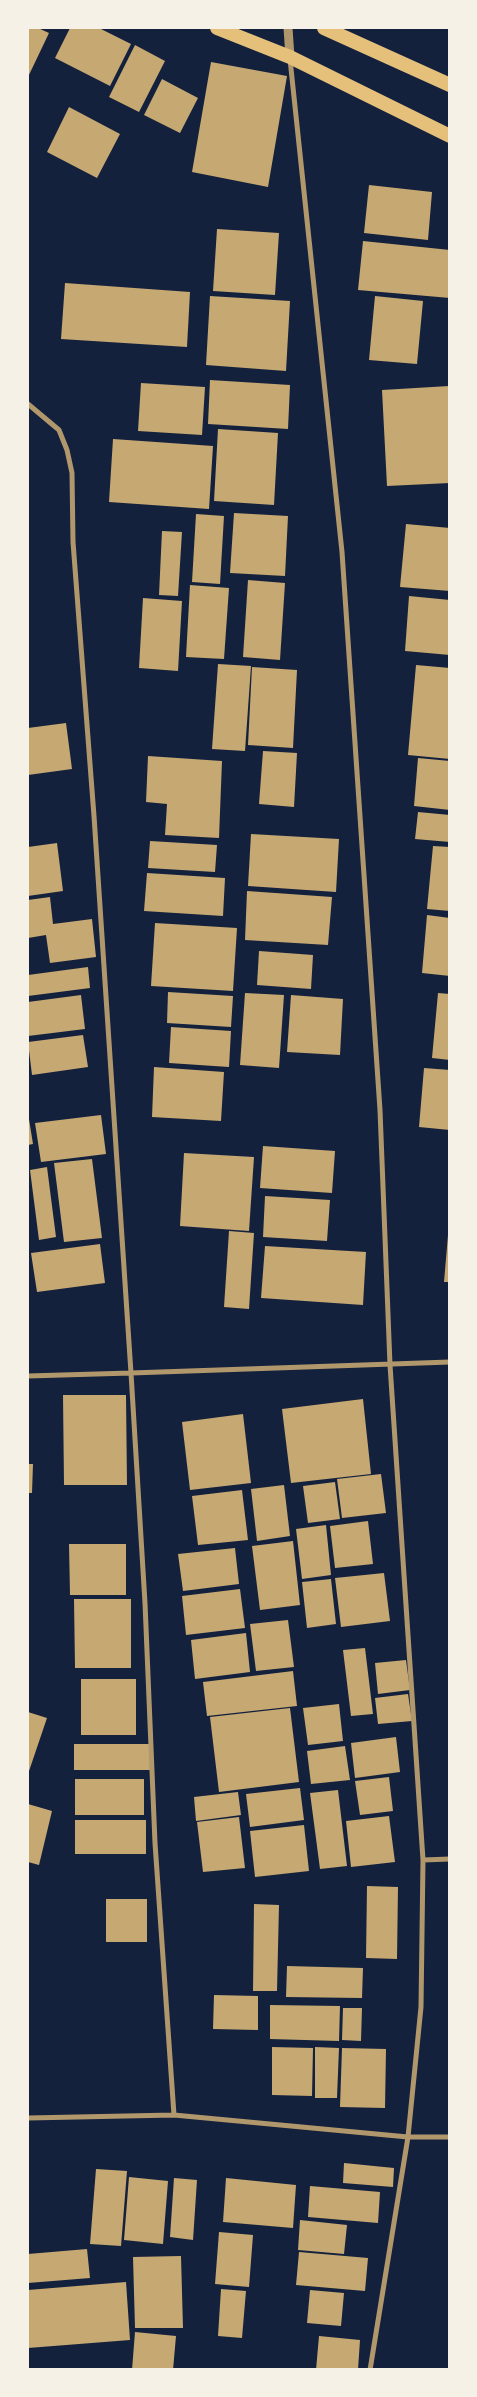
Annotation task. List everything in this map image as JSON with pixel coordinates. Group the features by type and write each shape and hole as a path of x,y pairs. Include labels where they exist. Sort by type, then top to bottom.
{"highway":[{"path":"217,28 290,57 450,136"},
{"path":"324,28 450,85"}],"street":[{"path":"288,28 342,561 380,1110 390,1365 423,1860 421,2007 408,2137 370,2370"},
{"path":"28,404 59,430 67,450 72,473 73,542 95,826 131,1373 145,1603 155,1843 174,2116"},
{"path":"28,1376 450,1362"},
{"path":"423,1860 450,1858"},
{"path":"28,2118 174,2116 408,2137 450,2137"}],"building":[{"path":"28,28 38,28 49,33 28,77"},
{"path":"70,28 99,28 131,44 110,86 55,58"},
{"path":"135,45 165,61 139,112 109,97"},
{"path":"211,62 287,76 268,187 192,172"},
{"path":"162,79 198,98 180,133 144,115"},
{"path":"69,107 120,134 97,178 47,152"},
{"path":"369,185 432,192 428,240 364,233"},
{"path":"217,229 279,233 275,295 213,291"},
{"path":"363,241 450,250 450,298 358,290"},
{"path":"65,283 190,292 187,347 61,339"},
{"path":"210,296 290,301 286,371 206,365"},
{"path":"375,296 423,301 417,364 369,360"},
{"path":"210,380 290,385 288,429 208,424"},
{"path":"141,383 205,387 202,435 138,431"},
{"path":"449,386 450,483 387,486 382,390"},
{"path":"218,429 278,433 274,505 214,501"},
{"path":"113,439 213,446 209,509 109,502"},
{"path":"234,513 288,516 285,576 230,573"},
{"path":"196,514 224,516 220,584 192,582"},
{"path":"406,524 450,528 450,591 400,587"},
{"path":"162,531 182,532 178,596 159,595"},
{"path":"248,580 285,583 280,660 243,657"},
{"path":"190,585 229,588 224,659 186,657"},
{"path":"409,596 450,600 450,655 405,651"},
{"path":"143,598 182,601 178,671 139,668"},
{"path":"218,664 251,666 245,751 212,749"},
{"path":"416,665 450,668 450,759 408,755"},
{"path":"252,667 297,670 293,748 248,745"},
{"path":"66,723 72,769 28,775 28,728"},
{"path":"263,751 297,753 294,807 259,804"},
{"path":"148,756 222,761 219,838 165,835 167,804 146,802"},
{"path":"418,758 450,761 450,810 414,806"},
{"path":"418,812 450,815 450,842 415,839"},
{"path":"251,834 339,839 336,892 248,886"},
{"path":"150,841 217,845 215,872 148,868"},
{"path":"57,843 63,891 28,896 28,847"},
{"path":"433,846 450,847 450,911 427,909"},
{"path":"147,873 225,878 223,916 144,911"},
{"path":"247,891 332,897 328,945 245,940"},
{"path":"50,897 53,924 92,919 96,957 50,963 46,935 28,938 28,900"},
{"path":"427,915 450,918 450,976 422,973"},
{"path":"155,923 237,928 233,991 151,986"},
{"path":"259,951 313,955 311,989 257,985"},
{"path":"88,967 90,988 28,996 28,975"},
{"path":"168,992 233,996 231,1027 167,1023"},
{"path":"245,993 284,995 279,1068 240,1065"},
{"path":"438,993 450,994 450,1060 432,1058"},
{"path":"81,995 85,1029 28,1036 28,1002"},
{"path":"291,995 343,999 340,1055 287,1052"},
{"path":"171,1027 231,1031 229,1067 169,1063"},
{"path":"83,1035 88,1067 32,1075 28,1042"},
{"path":"154,1067 224,1072 221,1121 152,1117"},
{"path":"424,1068 450,1070 450,1130 419,1127"},
{"path":"28,1113 33,1144 28,1145"},
{"path":"101,1115 106,1154 41,1162 35,1123"},
{"path":"263,1146 335,1151 332,1193 260,1188"},
{"path":"184,1153 254,1157 249,1231 180,1226"},
{"path":"92,1159 102,1238 64,1242 54,1163"},
{"path":"47,1167 56,1237 39,1240 30,1170"},
{"path":"265,1196 330,1200 327,1241 263,1237"},
{"path":"229,1231 254,1233 249,1309 224,1307"},
{"path":"448,1235 450,1235 450,1282 444,1282"},
{"path":"100,1244 105,1283 37,1292 31,1253"},
{"path":"265,1246 366,1252 363,1305 261,1298"},
{"path":"63,1395 126,1395 127,1485 64,1485"},
{"path":"363,1399 371,1474 291,1483 282,1409"},
{"path":"243,1414 251,1483 190,1490 182,1422"},
{"path":"28,1464 33,1464 32,1493 28,1493"},
{"path":"381,1474 386,1513 342,1518 337,1479"},
{"path":"335,1482 340,1519 308,1523 303,1486"},
{"path":"284,1485 290,1536 257,1541 251,1489"},
{"path":"242,1490 248,1540 198,1545 192,1496"},
{"path":"368,1521 373,1564 335,1568 330,1526"},
{"path":"326,1525 331,1575 302,1579 296,1529"},
{"path":"293,1541 300,1605 260,1610 252,1546"},
{"path":"69,1544 126,1544 126,1595 70,1595"},
{"path":"235,1548 239,1584 183,1591 178,1554"},
{"path":"384,1573 390,1621 341,1627 335,1578"},
{"path":"331,1579 336,1624 307,1628 302,1582"},
{"path":"240,1589 245,1628 186,1635 182,1596"},
{"path":"74,1599 131,1599 131,1668 75,1668"},
{"path":"288,1620 294,1667 256,1671 250,1624"},
{"path":"246,1633 250,1672 195,1679 191,1640"},
{"path":"365,1648 373,1714 351,1716 343,1650"},
{"path":"406,1660 410,1690 378,1694 375,1663"},
{"path":"293,1671 297,1706 207,1716 203,1682"},
{"path":"81,1679 136,1679 136,1735 81,1735"},
{"path":"408,1694 412,1721 378,1724 375,1698"},
{"path":"339,1704 343,1741 308,1745 303,1708"},
{"path":"290,1708 299,1782 219,1792 210,1717"},
{"path":"28,1712 47,1718 28,1774"},
{"path":"396,1737 400,1772 355,1778 351,1743"},
{"path":"74,1744 150,1744 151,1770 74,1770"},
{"path":"345,1746 350,1780 311,1784 307,1751"},
{"path":"389,1777 393,1811 360,1815 355,1781"},
{"path":"75,1779 144,1779 144,1815 75,1815"},
{"path":"300,1788 304,1820 250,1827 246,1794"},
{"path":"338,1790 347,1866 320,1869 310,1793"},
{"path":"238,1792 241,1815 196,1821 194,1797"},
{"path":"28,1804 52,1811 39,1865 28,1862"},
{"path":"389,1816 395,1862 351,1867 346,1821"},
{"path":"239,1817 245,1868 203,1872 197,1822"},
{"path":"75,1820 146,1820 146,1854 75,1854"},
{"path":"304,1825 309,1871 255,1877 250,1831"},
{"path":"367,1886 398,1887 397,1959 366,1958"},
{"path":"106,1899 147,1899 147,1942 106,1942"},
{"path":"254,1904 279,1905 277,1991 253,1991"},
{"path":"287,1966 363,1968 362,1998 286,1997"},
{"path":"214,1995 258,1996 258,2030 213,2029"},
{"path":"270,2005 340,2006 339,2041 270,2039"},
{"path":"343,2008 362,2008 361,2041 342,2040"},
{"path":"272,2047 313,2048 312,2096 272,2095"},
{"path":"315,2047 339,2048 337,2098 315,2098"},
{"path":"342,2048 386,2049 385,2108 340,2107"},
{"path":"344,2163 394,2168 393,2187 343,2183"},
{"path":"96,2169 127,2171 121,2246 90,2244"},
{"path":"129,2177 168,2181 163,2244 124,2240"},
{"path":"174,2178 197,2180 193,2240 170,2237"},
{"path":"226,2178 296,2185 293,2228 223,2222"},
{"path":"310,2186 380,2192 378,2223 308,2217"},
{"path":"300,2220 347,2225 344,2254 298,2250"},
{"path":"219,2232 253,2235 249,2287 215,2284"},
{"path":"87,2249 90,2278 28,2283 28,2254"},
{"path":"299,2252 368,2258 365,2291 296,2285"},
{"path":"181,2256 183,2328 135,2328 133,2257"},
{"path":"126,2282 130,2340 28,2348 28,2290"},
{"path":"221,2289 246,2291 242,2338 218,2336"},
{"path":"310,2290 344,2293 341,2326 307,2323"},
{"path":"135,2332 176,2336 173,2370 132,2370"},
{"path":"319,2336 360,2340 358,2370 316,2370"}]}
